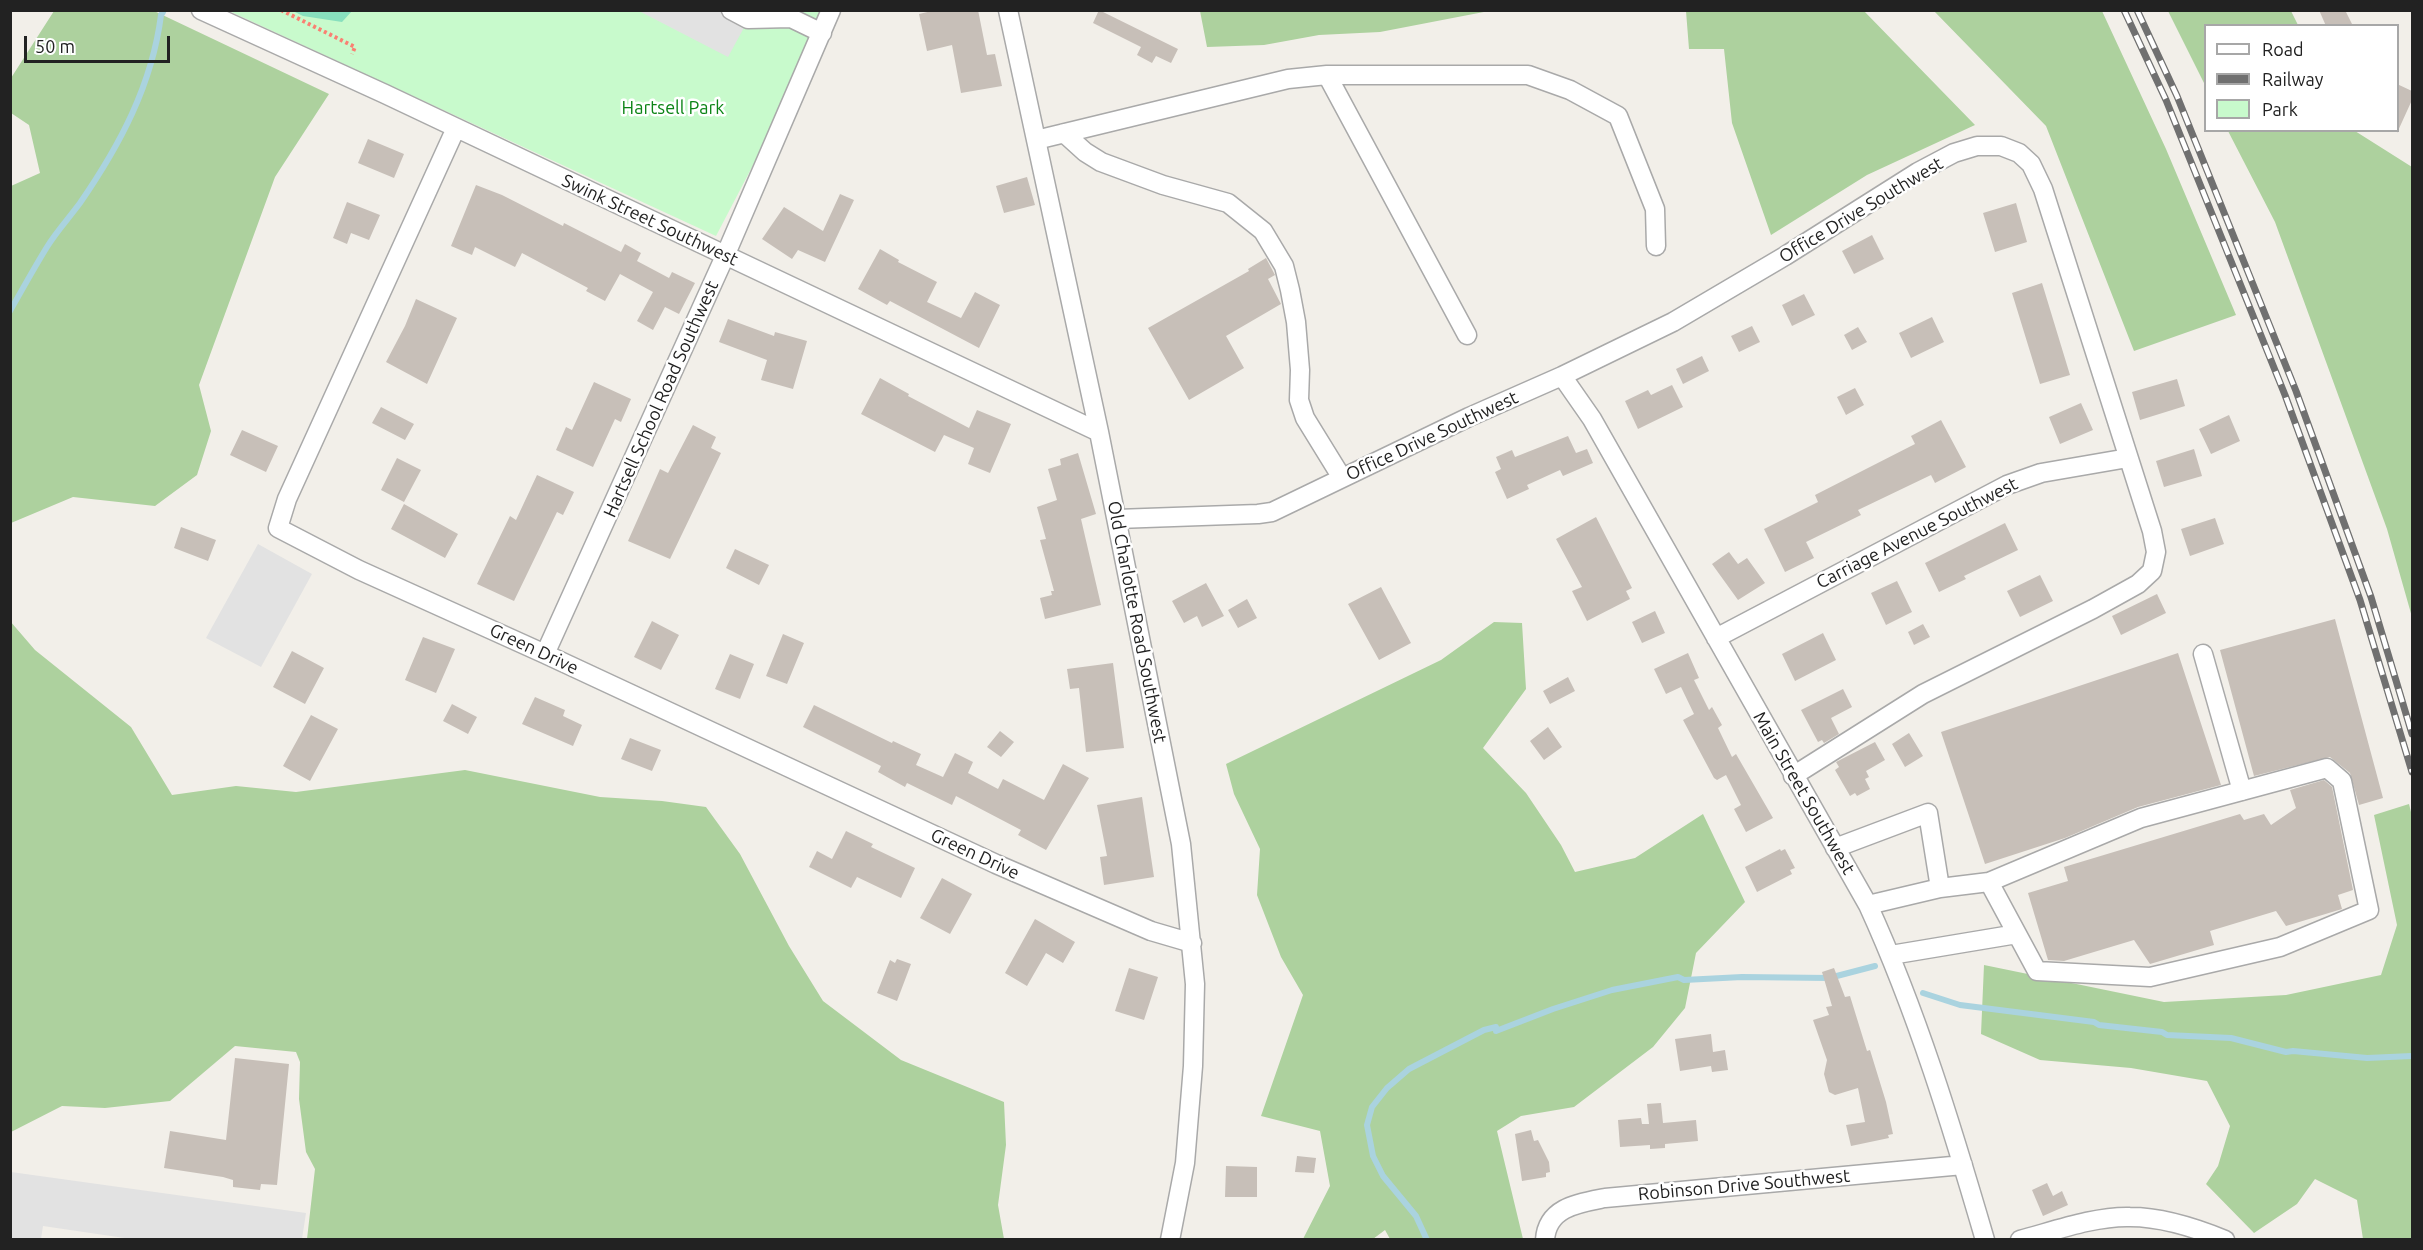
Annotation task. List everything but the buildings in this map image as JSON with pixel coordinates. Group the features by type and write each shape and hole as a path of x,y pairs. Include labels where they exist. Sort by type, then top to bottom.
{"street":[{"name":"Swink Street Southwest","path":"201,10 1099,432"},
{"path":"731,10 748,19 791,14 822,33"},
{"name":"Hartsell School Road Southwest","path":"545,654 725,256 831,10"},
{"name":"Old Charlotte Road Southwest","path":"1008,10 1099,432 1181,844 1195,984 1193,1066 1185,1163 1170,1239"},
{"path":"1036,140 1288,79 1327,75 1528,75 1570,90 1618,116 1655,209 1656,246"},
{"path":"1327,75 1467,335"},
{"name":"Green Drive","path":"456,128 288,499 278,528 359,570 996,864 1151,931 1192,943"},
{"path":"1064,133 1085,152 1101,162 1163,185 1228,204 1263,231 1284,266 1290,290 1296,322 1300,370 1299,400 1305,418 1342,478"},
{"name":"Office Drive Southwest","path":"1117,519 1272,512 1673,322 1785,256 1918,172 1977,146 2001,146 2019,153 2031,164 2043,189 2097,351 2152,531 2156,552 2152,571 2138,584 2093,609 1923,694 1794,776"},
{"name":"Main Street Southwest","path":"1562,376 1592,419 1868,905 1891,955 1963,1165 1985,1239"},
{"name":"Carriage Avenue Southwest","path":"1716,638 2007,485 2042,473 2128,458"},
{"path":"2203,654 2242,791"},
{"path":"1868,905 1940,888 1989,882 2141,818 2327,768 2342,782 2368,910 2280,948 2150,977 2037,971 1989,882"},
{"path":"1835,848 1928,813 1940,888"},
{"path":"1891,955 2017,934"},
{"name":"Robinson Drive Southwest","path":"1545,1239 1545,1233 1554,1214 1573,1204 1605,1198 1963,1165"},
{"path":"2020,1239 2083,1224 2128,1217 2157,1219 2225,1239"}],"path":[{"path":"281,10 355,47 352,54"}],"green space":[{"path":"152,10 329,94 275,177 199,385 211,431 197,475 155,506 73,497 11,523 11,186 40,173 29,125 11,113 11,78 54,11"},
{"path":"1200,10 1489,11 1380,32 1319,35 1264,45 1207,47"},
{"name":"Hartsell Park","path":"229,11 831,11 822,33 716,236"},
{"path":"293,11 352,11 342,22 303,16"},
{"path":"1686,11 1864,11 1975,125 1867,175 1771,235 1732,123 1724,49 1689,49"},
{"path":"1934,11 2102,11 2166,149 2236,315 2134,351 2046,126"},
{"path":"2168,11 2291,11 2298,24 2204,24 2204,83"},
{"path":"2229,132 2357,132 2412,167 2412,617 2387,529 2275,222"},
{"path":"10,621 35,650 131,727 172,795 236,786 296,792 465,770 600,797 662,801 706,807 740,854 789,946 823,1001 901,1060 1004,1102 1006,1145 998,1205 1004,1239 307,1239 315,1169 306,1152 299,1099 300,1062 296,1052 235,1046 170,1101 105,1108 62,1106 11,1132"},
{"path":"1494,622 1522,623 1526,689 1483,748 1526,793 1561,845 1575,872 1635,858 1703,814 1745,902 1696,953 1685,1008 1653,1047 1574,1107 1521,1116 1497,1131 1523,1239 1390,1239 1385,1230 1373,1239 1303,1239 1330,1186 1320,1131 1261,1116 1303,995 1281,957 1257,895 1260,849 1234,794 1226,764 1441,660"},
{"path":"2409,804 2412,816 2412,1239 2363,1239 2357,1200 2315,1179 2297,1204 2254,1233 2206,1184 2218,1166 2230,1126 2207,1081 2131,1068 2040,1060 1981,1034 1984,965 2164,1002 2286,995 2381,975 2397,925 2374,815"}],"shaded area":[{"path":"639,11 753,11 728,57"},
{"path":"258,544 312,574 261,667 206,638"},
{"path":"11,1172 306,1213 302,1239 138,1240 43,1226 41,1239 11,1239"}],"waterway":[{"path":"10,311 47,247 95,181 121,136 142,90 163,12"},
{"path":"1427,1240 1416,1216 1383,1176 1373,1156 1367,1125 1372,1107 1387,1088 1409,1069 1484,1030 1496,1027 1496,1031 1612,990 1678,977 1684,980 1742,977 1829,978 1875,966"},
{"path":"1923,993 1960,1005 2094,1022 2099,1025 2162,1032 2167,1035 2231,1038 2286,1052 2367,1058 2412,1056"}],"railway":[{"path":"2124,10 2166,100 2285,395 2360,600 2412,772"},
{"path":"2137,10 2177,96 2296,391 2371,597 2412,734"}]}
